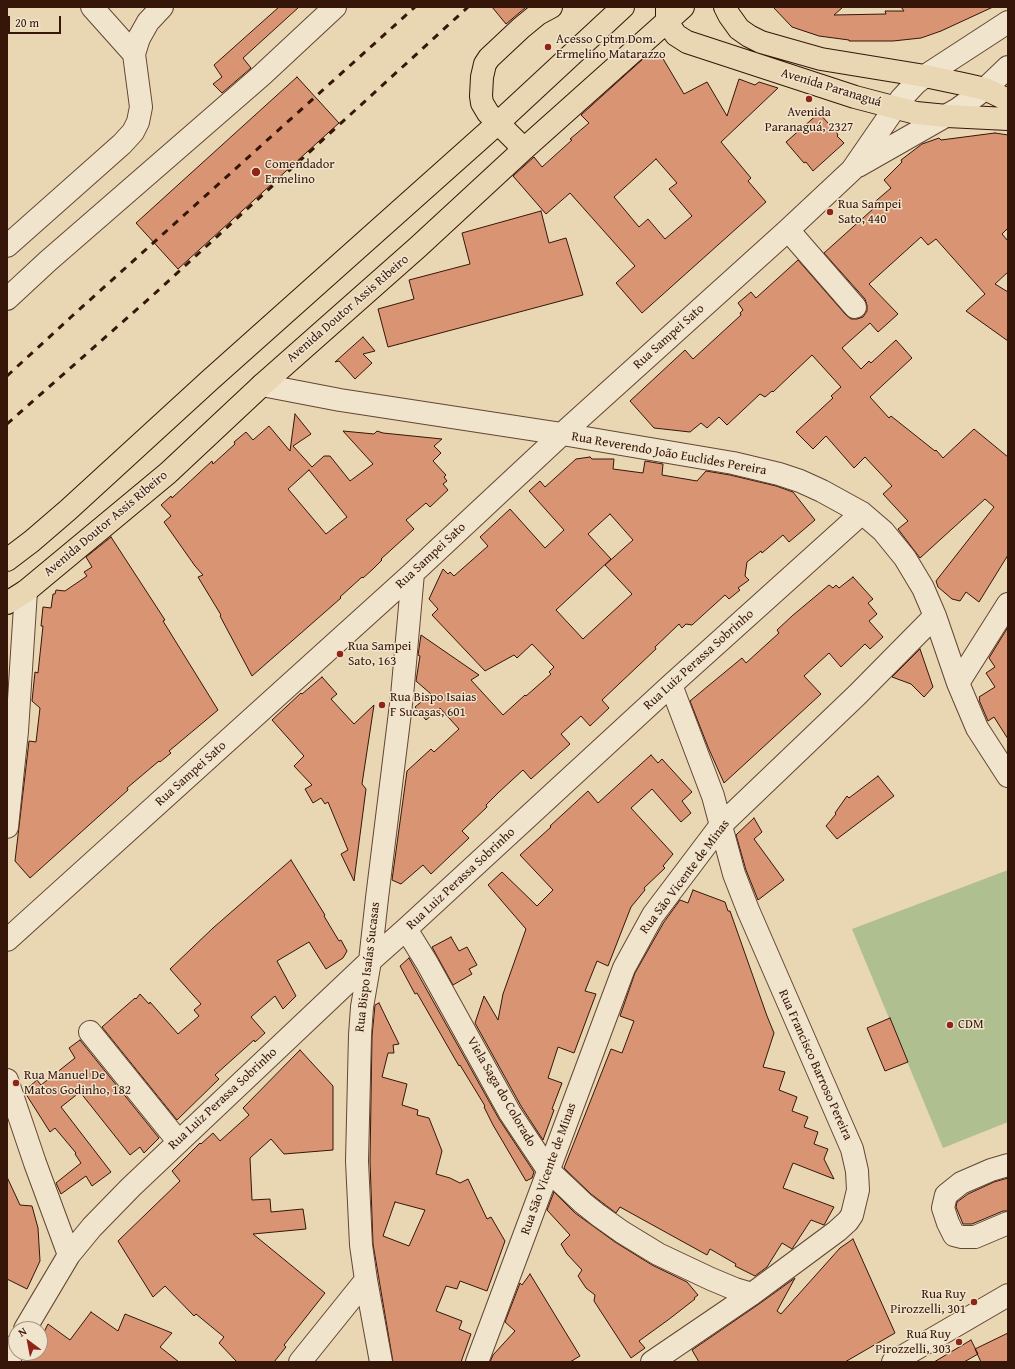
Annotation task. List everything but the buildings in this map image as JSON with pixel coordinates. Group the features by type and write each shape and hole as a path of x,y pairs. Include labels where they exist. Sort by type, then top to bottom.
{"main road":[{"path":"524,149 488,113 482,103 482,77 485,64 489,58 538,14 551,7"},
{"path":"7,560 68,510 210,380 498,123 623,7"},
{"name":"Avenida Doutor Assis Ribeiro","path":"7,603 26,591 168,473 262,384 418,247 667,14 684,7"},
{"name":"Avenida Paranaguá","path":"726,7 729,15 739,29 748,36 761,42 821,58 925,76 985,89 1008,100"},
{"name":"Avenida Paranaguá","path":"667,14 676,34 687,42 855,97 916,113 947,116 1008,118"}],"street":[{"path":"92,7 134,54"},
{"path":"7,246 122,144 133,132 138,122 141,107 134,54 138,38 148,22 162,7"},
{"path":"7,300 48,261 262,75 335,7"},
{"name":"Rua Sampei Sato","path":"7,940 413,573 562,434 788,230 852,170 909,90 925,76 1008,22"},
{"name":"Rua Sampei Sato","path":"852,170 947,116 985,89 1008,67"},
{"path":"788,230 855,307"},
{"name":"Rua Reverendo João Euclides Pereira","path":"262,384 340,400 562,434 733,463 779,474 800,481 822,491 862,513 883,531 905,558 923,588 935,616 958,683 977,728 1008,776"},
{"name":"Rua Luiz Perassa Sobrinho","path":"29,1321 69,1255 92,1227 178,1141 370,961 671,685 862,513"},
{"name":"Rua Bispo Isaías Sucasas","path":"381,1362 361,1245 357,1161 360,1035 362,1007 370,961 376,898 402,696 413,573"},
{"path":"7,827 17,731 26,591"},
{"path":"958,683 1008,604"},
{"name":"Rua São Vicente de Minas","path":"477,1362 624,968 653,915 721,825 857,695 935,616"},
{"name":"Rua Francisco Barroso Pereira","path":"652,1362 752,1294 837,1231 848,1221 852,1214 856,1203 858,1190 857,1171 852,1149 748,910 734,874 713,796 671,685"},
{"name":"Viela Saga do Colorado","path":"406,929 427,963 510,1113 548,1170 598,1215 652,1250 686,1268 735,1289 752,1294"},
{"path":"90,1032 178,1141"},
{"path":"7,1080 35,1163 69,1255"},
{"path":"1008,1165 991,1170 961,1183 946,1195 943,1208 954,1235 962,1237 975,1237 1008,1223"},
{"path":"300,1362 366,1280"},
{"path":"893,1362 1008,1295"}],"green space":[{"name":"CDM","path":"1008,870 1008,1122 943,1148 852,929"}],"railway":[{"path":"7,376 415,7"},
{"path":"7,424 152,296 468,7"}],"place":[{"name":"Acesso Cptm Dom. Ermelino Matarazzo","path":"548,47"},
{"name":"Avenida Paranaguá, 2327","path":"809,99"},
{"name":"Comendador Ermelino","path":"256,172"},
{"name":"Rua Sampei Sato, 440","path":"830,212"},
{"name":"Rua Sampei Sato, 163","path":"340,654"},
{"name":"Rua Bispo Isaias F Sucasas, 601","path":"382,705"},
{"name":"CDM","path":"950,1025"},
{"name":"Rua Manuel De Matos Godinho, 182","path":"16,1083"},
{"name":"Rua Ruy Pirozzelli, 301","path":"974,1302"},
{"name":"Rua Ruy Pirozzelli, 303","path":"959,1342"}]}
